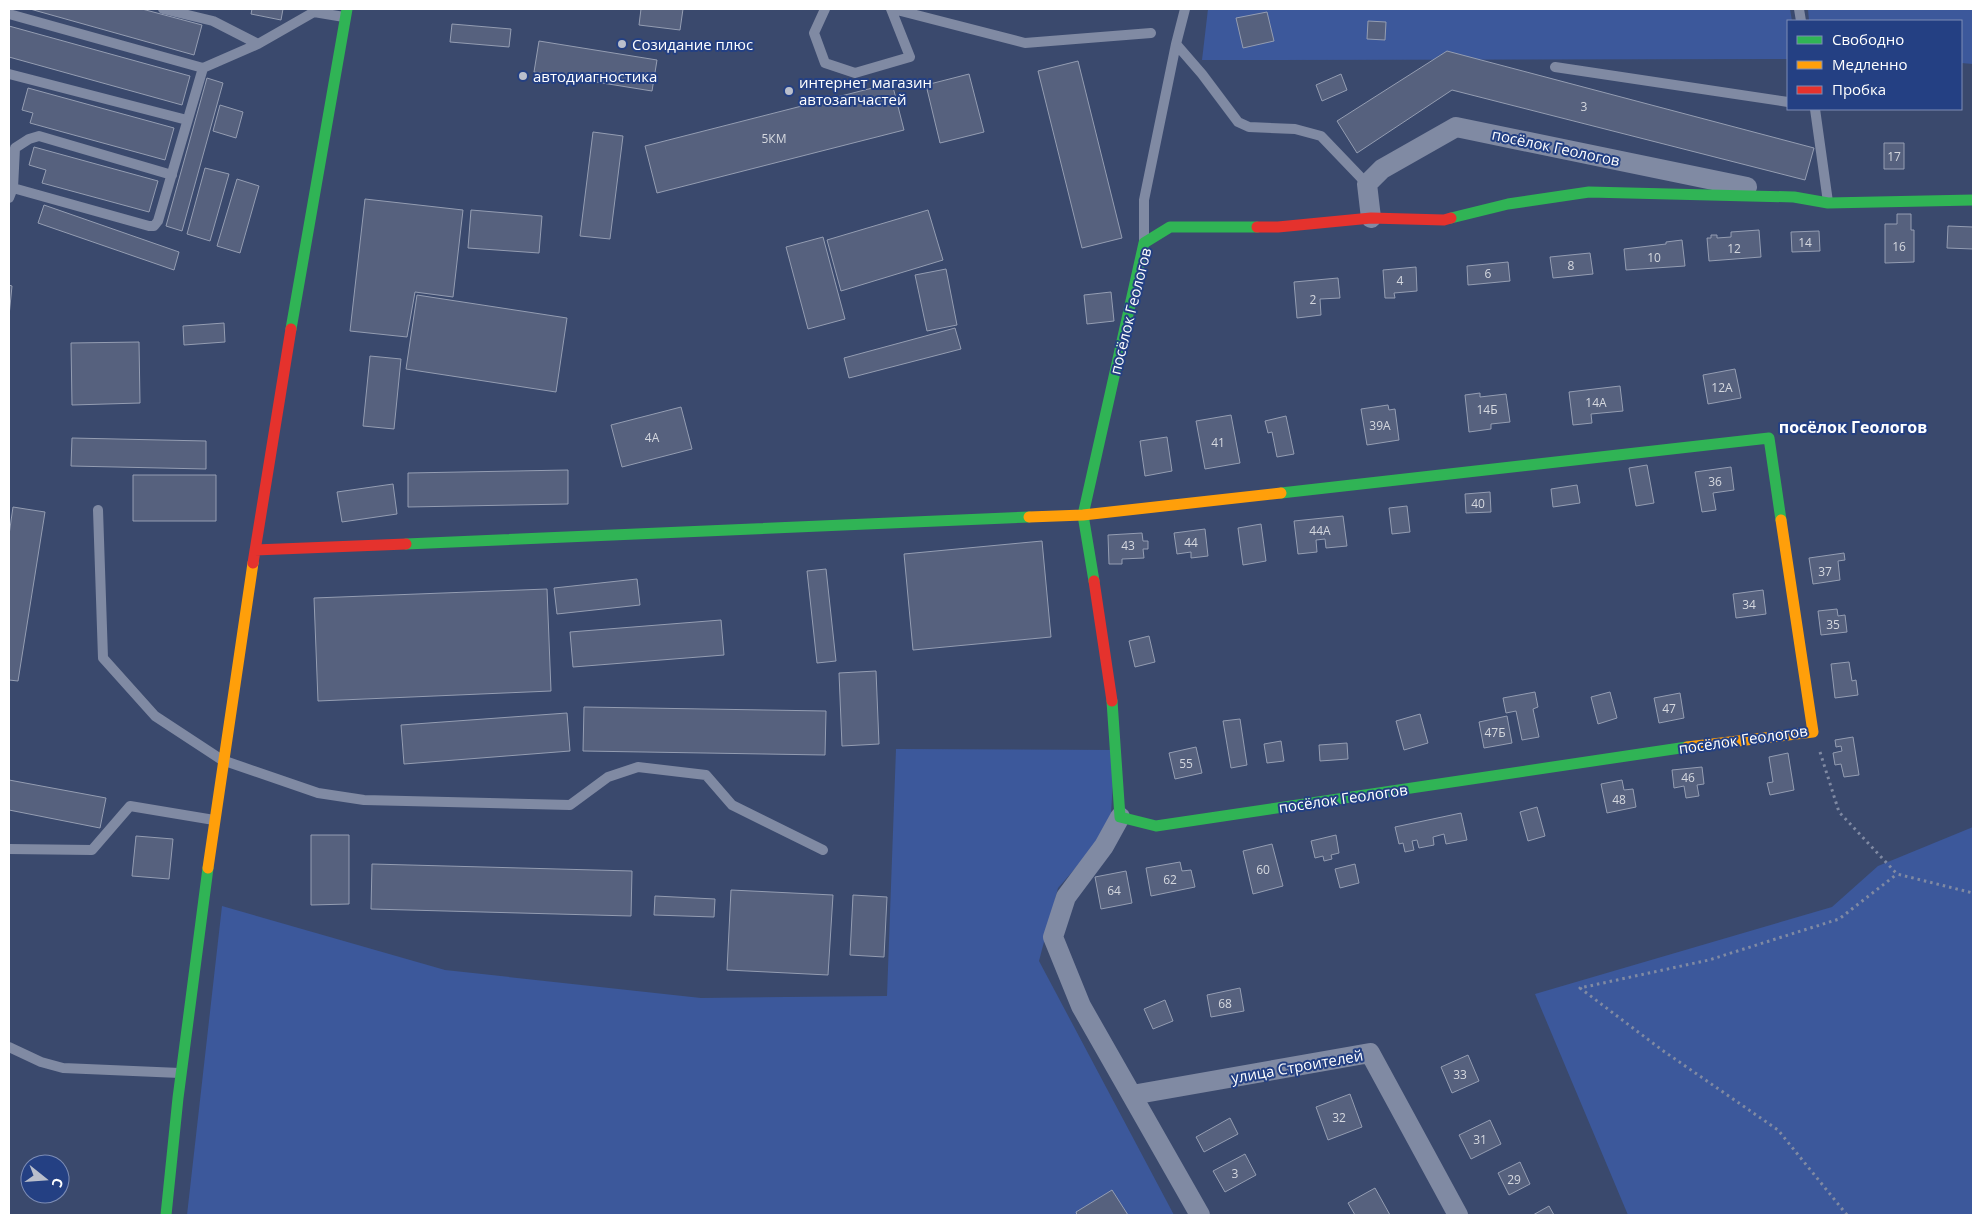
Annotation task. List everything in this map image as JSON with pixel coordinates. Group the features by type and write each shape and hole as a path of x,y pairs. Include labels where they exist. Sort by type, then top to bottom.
{"street":[{"path":"166,1215 181,1073 222,760 254,550 346,13"},
{"name":"посёлок Геологов","path":"1367,184 1382,169 1456,126 1828,203 1973,200"},
{"path":"1367,184 1371,218"},
{"name":"посёлок Геологов","path":"1083,514 1769,438 1814,732 1677,748 1156,826 1120,817 1111,687 1083,514 1144,243 1170,227 1278,228 1371,218 1444,220 1508,204 1590,192 1794,197"},
{"path":"254,550 1083,514"},
{"path":"1120,817 1104,846 1066,897 1053,937 1080,1006 1200,1215"},
{"name":"улица Строителей","path":"1132,1095 1370,1053 1458,1215"}],"lane":[{"path":"163,9 213,21 258,44"},
{"path":"825,9 814,33 824,63 855,73 910,57 892,9"},
{"path":"892,9 1025,43 1151,33"},
{"path":"1144,243 1144,200 1176,44 1186,9"},
{"path":"9,14 202,68 258,44 312,11 346,13"},
{"path":"1176,44 1202,74 1238,122 1249,127 1296,129 1321,136 1367,184"},
{"path":"1556,67 1787,102"},
{"path":"13,188 148,226 154,226 158,222 202,68"},
{"path":"9,74 187,120"},
{"path":"1815,110 1828,203"},
{"path":"9,198 13,188 15,148 29,139 39,136 172,175"},
{"path":"98,510 103,658 155,716 222,760 318,793 364,800 570,805 608,777 638,766 706,775 732,805 823,850"},
{"path":"9,849 92,850 130,806 214,820"},
{"path":"9,1047 41,1062 63,1068 181,1073"}],"path":[{"path":"1814,732 1839,812 1897,874 1973,893"},
{"path":"1847,1215 1778,1130 1662,1050 1580,988 1709,960 1839,919 1897,874"}],"shaded area":[{"path":"1208,9 1790,9 1792,20 1787,20 1787,59 1202,60"},
{"path":"1808,9 1973,9 1973,64 1962,63 1962,20 1809,20"},
{"path":"896,749 1115,750 1110,829 1058,888 1039,961 1174,1215 187,1215 222,906 445,970 701,998 887,996"},
{"path":"1973,827 1973,1215 1628,1215 1535,994 1832,907 1878,866"}],"building":[{"path":"30,9 142,9 202,25 194,55"},
{"path":"252,9 283,9 281,20 251,14"},
{"path":"641,9 683,9 680,30 639,25"},
{"path":"1267,12 1274,41 1243,48 1236,18"},
{"path":"1368,21 1386,22 1385,40 1367,39"},
{"path":"452,24 511,29 509,47 450,42"},
{"path":"9,26 190,76 182,105 9,57"},
{"path":"539,41 657,60 652,91 534,72"},
{"path":"1447,51 1814,148 1805,180 1452,90 1357,153 1337,121"},
{"path":"1078,61 1122,238 1082,248 1038,71"},
{"path":"969,74 984,132 940,143 926,85"},
{"path":"1341,74 1347,90 1322,101 1316,85"},
{"path":"207,78 223,83 182,231 166,226"},
{"path":"892,83 904,130 657,193 645,146"},
{"path":"28,88 174,128 165,160 30,123 33,113 22,110"},
{"path":"220,105 243,112 236,138 213,131"},
{"path":"593,132 623,136 610,239 580,236"},
{"path":"1884,143 1904,143 1904,169 1884,169"},
{"path":"34,147 158,181 149,212 42,183 46,170 29,165"},
{"path":"205,168 229,174 210,241 187,234"},
{"path":"237,179 259,186 240,253 217,246"},
{"path":"365,199 463,210 453,297 415,292 407,337 350,331"},
{"path":"44,205 179,252 174,270 38,223"},
{"path":"471,210 542,216 539,253 468,248"},
{"path":"928,210 943,260 841,291 827,240"},
{"path":"1897,214 1911,214 1911,230 1914,230 1914,262 1885,263 1885,224 1897,224"},
{"path":"1948,226 1973,227 1973,249 1947,248"},
{"path":"1759,230 1761,257 1709,261 1707,238 1711,238 1711,235 1717,235 1717,238 1731,237 1731,232"},
{"path":"1819,231 1820,251 1792,252 1791,232"},
{"path":"823,237 845,319 808,329 786,247"},
{"path":"1682,240 1685,266 1626,270 1624,249"},
{"path":"1590,253 1593,274 1553,278 1550,257"},
{"path":"1508,262 1510,281 1468,285 1467,266"},
{"path":"1416,267 1417,291 1394,293 1395,298 1385,298 1383,270"},
{"path":"946,269 957,325 927,331 915,275"},
{"path":"1338,278 1340,298 1320,299 1321,315 1297,318 1294,282"},
{"path":"9,285 12,286 9,316"},
{"path":"1111,292 1114,321 1087,324 1084,295"},
{"path":"417,295 567,318 556,392 406,369"},
{"path":"224,323 225,342 184,345 183,326"},
{"path":"955,328 961,349 849,378 844,358"},
{"path":"139,342 140,403 72,405 71,343"},
{"path":"370,356 401,359 394,429 363,426"},
{"path":"1735,369 1741,398 1708,404 1703,375"},
{"path":"1620,386 1623,411 1591,414 1592,423 1573,425 1569,392"},
{"path":"1480,393 1480,397 1506,394 1510,422 1491,424 1491,429 1469,432 1465,395"},
{"path":"1388,405 1389,410 1395,409 1399,440 1367,445 1361,409"},
{"path":"681,407 692,449 622,467 611,425"},
{"path":"1231,415 1240,463 1205,469 1196,421"},
{"path":"1286,416 1294,454 1277,457 1272,432 1268,433 1265,421"},
{"path":"1167,437 1172,471 1145,476 1140,441"},
{"path":"72,438 206,441 206,469 71,466"},
{"path":"1647,465 1654,503 1636,506 1629,468"},
{"path":"1731,467 1734,490 1713,493 1716,510 1702,512 1695,472"},
{"path":"568,470 568,504 408,507 408,473"},
{"path":"133,475 216,475 216,521 133,521"},
{"path":"393,484 397,514 342,522 337,492"},
{"path":"1577,485 1580,503 1553,507 1551,489"},
{"path":"1490,492 1491,512 1466,513 1465,494"},
{"path":"1407,506 1410,532 1392,534 1389,508"},
{"path":"13,507 45,512 18,681 9,680 9,535"},
{"path":"1343,516 1347,546 1326,548 1325,539 1316,540 1317,552 1298,554 1294,521"},
{"path":"1261,524 1266,561 1243,565 1238,528"},
{"path":"1205,529 1208,556 1191,558 1191,552 1177,554 1174,533"},
{"path":"1142,533 1143,541 1148,541 1148,549 1143,549 1144,558 1122,559 1122,564 1109,564 1108,535"},
{"path":"1042,541 1051,637 913,650 904,554"},
{"path":"1844,553 1845,560 1838,561 1840,580 1813,584 1809,558"},
{"path":"826,569 836,661 817,663 807,571"},
{"path":"637,579 640,605 557,614 554,588"},
{"path":"547,589 551,691 318,701 314,598"},
{"path":"1763,590 1766,614 1736,618 1733,594"},
{"path":"1837,609 1838,616 1845,615 1847,632 1821,635 1818,611"},
{"path":"721,620 724,655 573,667 570,632"},
{"path":"1149,636 1155,662 1135,667 1129,641"},
{"path":"1849,662 1852,681 1856,680 1858,695 1835,698 1831,664"},
{"path":"876,671 879,744 842,746 839,673"},
{"path":"1535,692 1538,707 1533,709 1539,737 1522,740 1516,711 1506,713 1503,698"},
{"path":"1610,692 1617,718 1598,724 1591,697"},
{"path":"1680,693 1684,718 1659,723 1654,698"},
{"path":"584,707 826,711 825,755 583,751"},
{"path":"567,713 570,751 404,764 401,725"},
{"path":"1420,714 1428,743 1404,750 1396,721"},
{"path":"1507,716 1512,743 1484,748 1479,722"},
{"path":"1240,719 1247,765 1231,768 1223,721"},
{"path":"1853,737 1859,775 1844,777 1841,764 1835,765 1833,753 1842,751 1841,746 1836,747 1835,740"},
{"path":"1281,741 1284,761 1267,763 1264,744"},
{"path":"1347,743 1348,759 1320,761 1319,745"},
{"path":"1196,747 1202,773 1175,779 1169,753"},
{"path":"1788,753 1794,790 1770,795 1767,783 1773,782 1769,757"},
{"path":"1702,767 1704,784 1697,785 1699,796 1686,798 1684,786 1674,788 1672,770"},
{"path":"9,780 106,798 100,828 9,810"},
{"path":"1622,780 1624,790 1633,789 1636,807 1607,813 1601,784"},
{"path":"1537,807 1545,836 1528,841 1520,812"},
{"path":"1461,813 1467,840 1446,844 1444,834 1433,837 1434,845 1419,848 1417,840 1412,841 1414,850 1405,852 1403,843 1399,844 1395,827"},
{"path":"311,835 349,835 349,904 311,905"},
{"path":"1336,835 1339,853 1331,855 1332,859 1324,861 1323,856 1315,858 1311,841"},
{"path":"136,836 173,839 169,879 132,876"},
{"path":"1272,844 1283,886 1253,894 1243,851"},
{"path":"1180,862 1182,871 1191,870 1195,887 1151,896 1146,868"},
{"path":"372,864 632,871 631,916 371,909"},
{"path":"1355,864 1359,883 1340,888 1335,869"},
{"path":"1126,871 1132,903 1101,909 1095,877"},
{"path":"731,890 833,895 828,975 727,970"},
{"path":"853,895 887,897 884,957 850,955"},
{"path":"655,896 715,899 714,917 654,915"},
{"path":"1240,988 1244,1011 1211,1017 1207,995"},
{"path":"1165,1000 1173,1021 1153,1029 1144,1009"},
{"path":"1468,1055 1479,1081 1452,1093 1441,1067"},
{"path":"1350,1094 1362,1127 1328,1140 1316,1107"},
{"path":"1230,1118 1238,1134 1204,1152 1196,1137"},
{"path":"1490,1120 1501,1144 1471,1159 1459,1135"},
{"path":"1245,1154 1256,1175 1225,1192 1213,1171"},
{"path":"1520,1162 1530,1184 1509,1195 1498,1173"},
{"path":"1375,1188 1390,1215 1355,1215 1348,1203"},
{"path":"1112,1190 1128,1215 1077,1215 1076,1212"},
{"path":"1549,1206 1554,1215 1533,1215"}],"traffic: fast":[{"path":"291,329 347,9"},
{"path":"1451,218 1508,204 1589,192 1794,197 1828,203 1973,200"},
{"path":"1094,581 1083,515 1144,243 1170,227 1257,227"},
{"path":"1281,493 1769,438 1781,520"},
{"path":"406,544 1029,517"},
{"path":"1112,701 1120,817 1156,826 1687,747"},
{"path":"166,1215 178,1098 208,868"}],"traffic: slow":[{"path":"1029,517 1083,515 1281,493"},
{"path":"1687,747 1813,732 1781,520"},
{"path":"208,868 253,563"}],"traffic: jam":[{"path":"1257,227 1278,227 1371,218 1444,220 1451,218"},
{"path":"253,563 291,329"},
{"path":"255,550 406,544"},
{"path":"1094,581 1112,701"}],"place":[{"name":"Созидание плюс","path":"622,44"},
{"name":"автодиагностика","path":"523,76"},
{"name":"интернет магазин автозапчастей","path":"789,91"}],"district":[{"name":"посёлок Геологов","path":"1853,427"}]}
